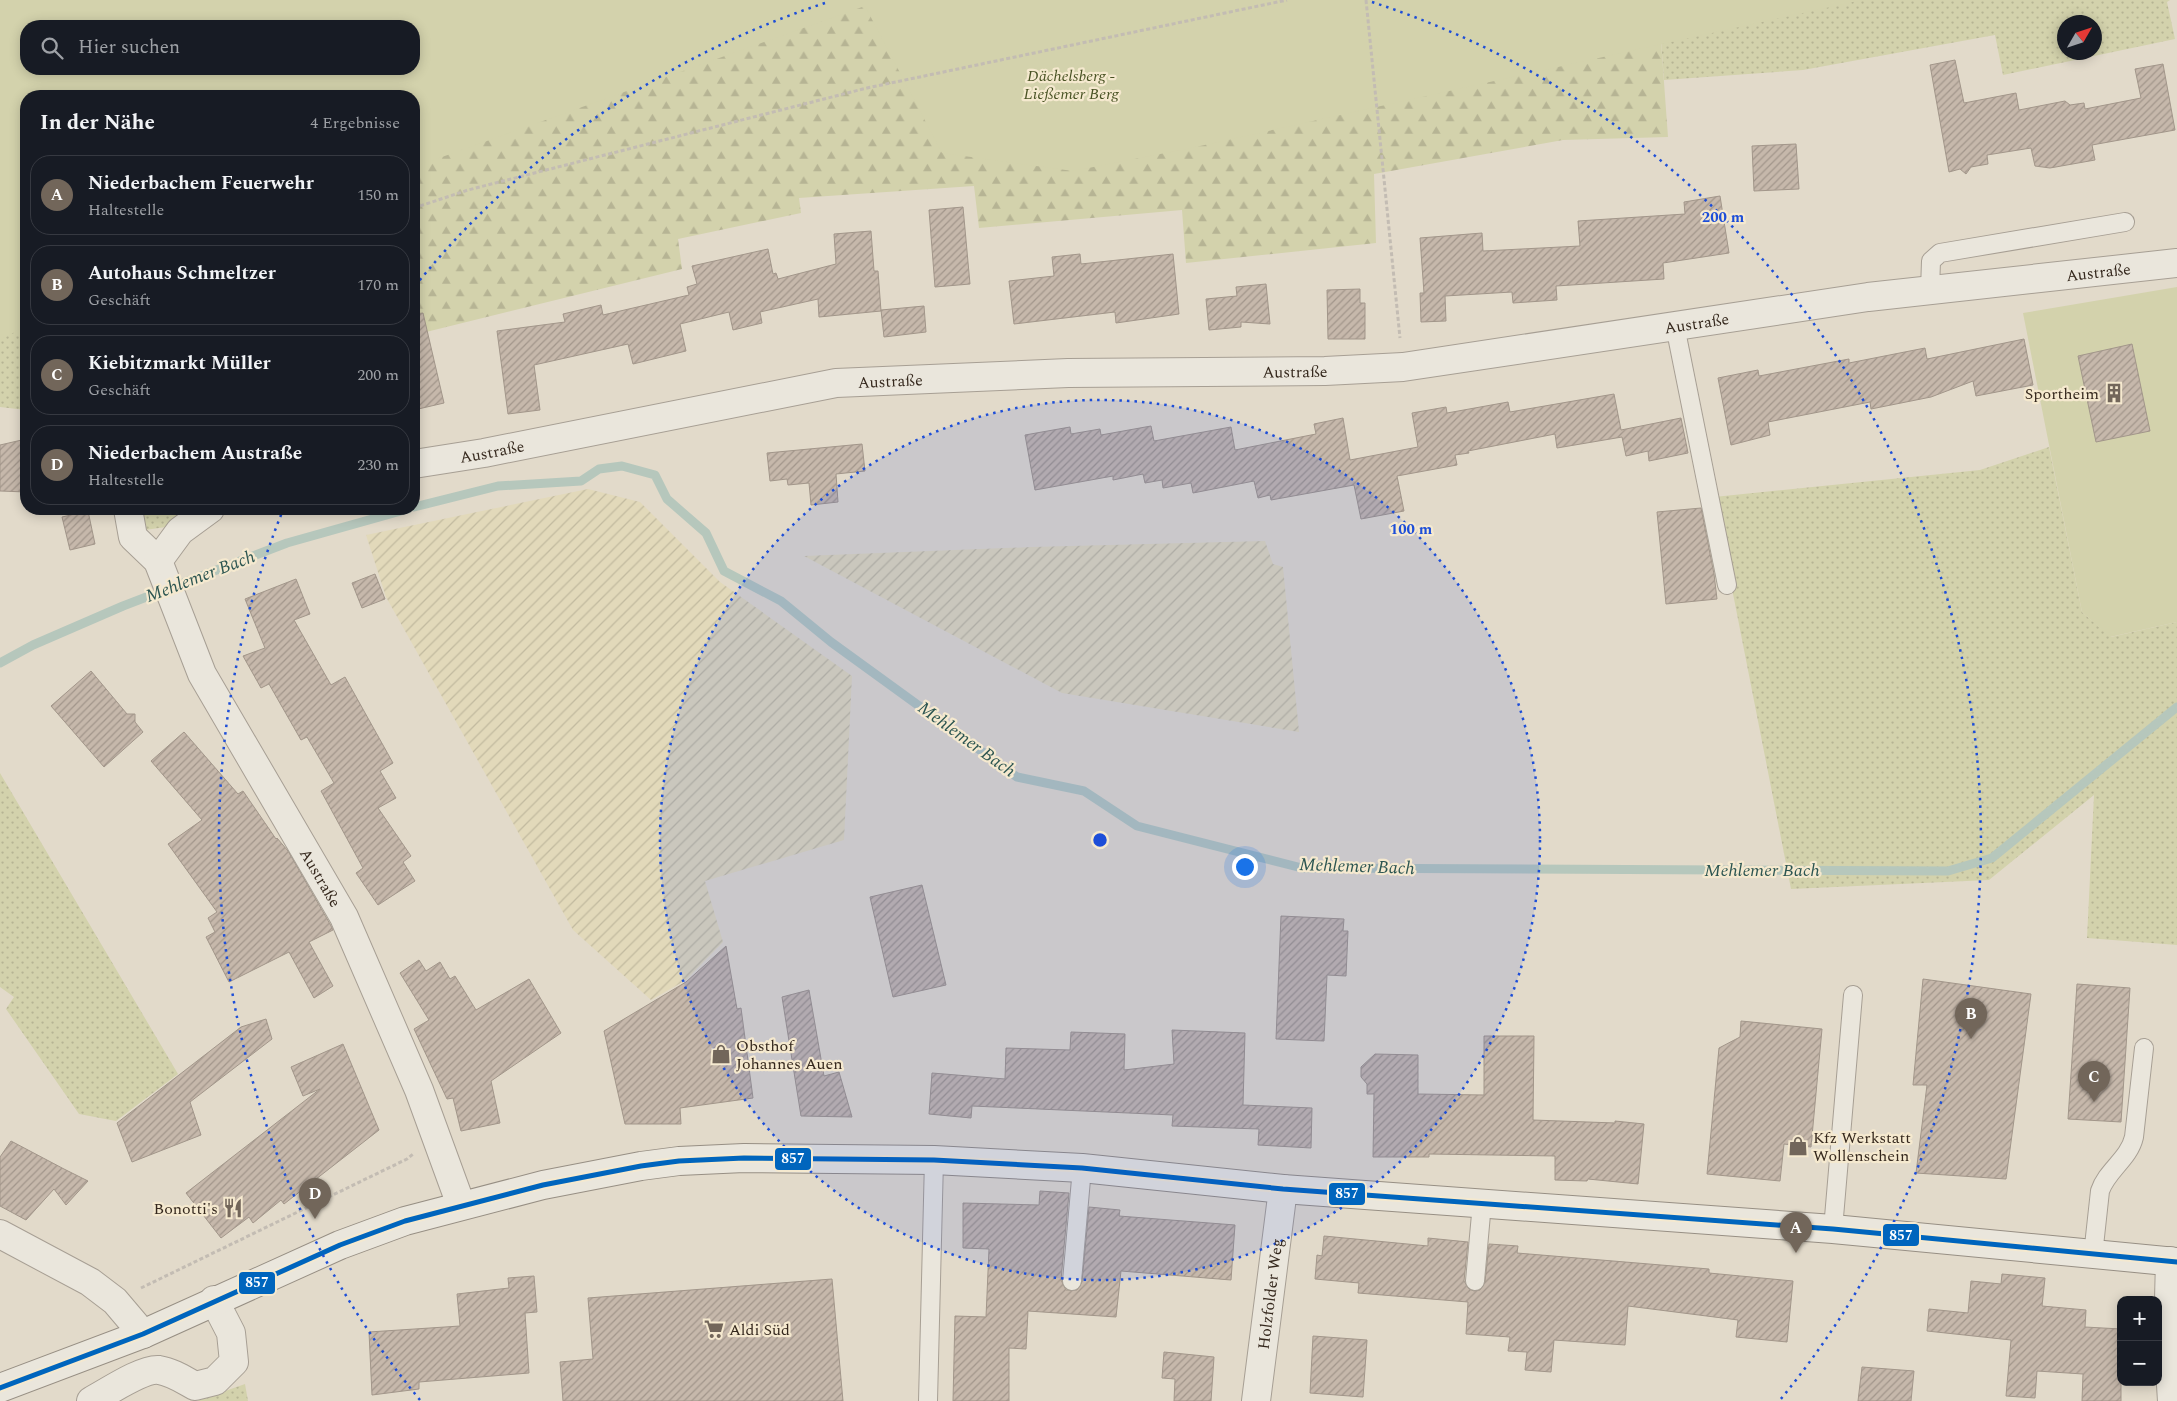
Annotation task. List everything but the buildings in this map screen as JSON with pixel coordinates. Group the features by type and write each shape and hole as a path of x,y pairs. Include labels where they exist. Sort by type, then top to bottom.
{"street":[{"name":"Austraße","path":"420,463 494,452 836,383 1068,373 1325,371 1403,367 1868,297 2177,263"},
{"name":"Austraße","path":"129,515 133,537 160,567 202,674 344,917 419,1090 461,1205"},
{"path":"160,567 180,531 202,515"},
{"path":"0,1388 143,1334 214,1300 340,1245 405,1221 552,1183 641,1166 679,1161 735,1158 934,1160 1082,1168 1283,1189 1833,1229 2173,1262 2168,1337 2172,1401"},
{"name":"Holzfolder Weg","path":"1256,1401 1283,1189"},
{"path":"0,1234 90,1282 115,1301 143,1334"},
{"path":"91,1401 142,1374 157,1369 172,1374 195,1386 215,1381 234,1362 231,1334 214,1300"}],"lane":[{"path":"1930,290 1931,261 1940,253 2125,222"},
{"path":"1675,326 1727,584"},
{"path":"1833,1229 1853,995"},
{"path":"2093,1255 2100,1191 2103,1183 2129,1151 2134,1138 2144,1048"},
{"path":"928,1401 934,1160"},
{"path":"1072,1280 1082,1168"},
{"path":"1475,1281 1482,1203"}],"path":[{"path":"420,206 468,190 867,88 1288,0"},
{"path":"1366,0 1403,367"},
{"path":"115,1301 407,1159 434,1133"}],"shaded area":[{"path":"588,489 640,502 720,582 852,676 844,840 705,881 723,942 686,980 651,1000 573,930 386,597 366,535"},
{"path":"1265,541 1273,564 1283,567 1299,732 1062,693 804,556 1032,547"}],"green space":[{"path":"0,0 1658,0 1668,137 1563,140 1374,174 1376,243 1186,263 1182,210 979,228 974,186 799,198 801,213 678,239 682,269 420,334 420,90 24,90 20,75 420,75 420,20 20,20 20,74"},
{"name":"Dächelsberg - Ließemer Berg","path":"0,0 1862,0 1191,148 1073,171 942,153 865,6 420,165 420,90 20,90 20,329 0,340"},
{"path":"1658,0 2170,0 2167,2 2175,39 2102,54 2102,15 2057,15 2057,60 2075,60 2003,75 1995,35 1803,70 1664,80"},
{"path":"0,155 20,162 20,409 0,407"},
{"path":"2177,287 2177,622 2110,637 2082,612 2023,313"},
{"path":"2049,447 2082,612 2111,637 2177,622 2177,945 2087,938 2094,795 1989,880 1791,889 1714,497 1980,470"},
{"path":"141,515 180,515 166,527 145,530"},
{"path":"0,773 178,1074 116,1121 79,1114 6,1009 14,997 0,987"},
{"path":"245,1384 248,1401 197,1401"}],"waterway":[{"name":"Mehlemer Bach","path":"420,506 498,486 581,481 599,469 622,466 655,475 667,499 706,533 724,571 781,601 831,642 1017,777 1084,791 1137,826 1302,868 1948,871 1992,858 2177,707"},
{"name":"Mehlemer Bach","path":"0,663 33,645 123,606 287,543 387,515"}],"transit line":[{"name":"857","path":"0,1388 143,1334 340,1245 405,1221 543,1185 641,1166 679,1161 744,1158 934,1160 1082,1168 1283,1189 1833,1229 2177,1262"}],"place":[{"name":"Sportheim","path":"2114,393"},
{"name":"Autohaus Schmeltzer","path":"1971,1039"},
{"name":"Obsthof Johannes Auen","path":"721,1054"},
{"name":"Kiebitzmarkt Müller","path":"2094,1102"},
{"name":"Kfz Werkstatt Wollenschein","path":"1798,1146"},
{"name":"Bonotti's","path":"233,1208"},
{"name":"Niederbachem Austraße","path":"315,1219"},
{"name":"Niederbachem Feuerwehr","path":"1796,1253"},
{"name":"Aldi Süd","path":"714,1329"}]}
